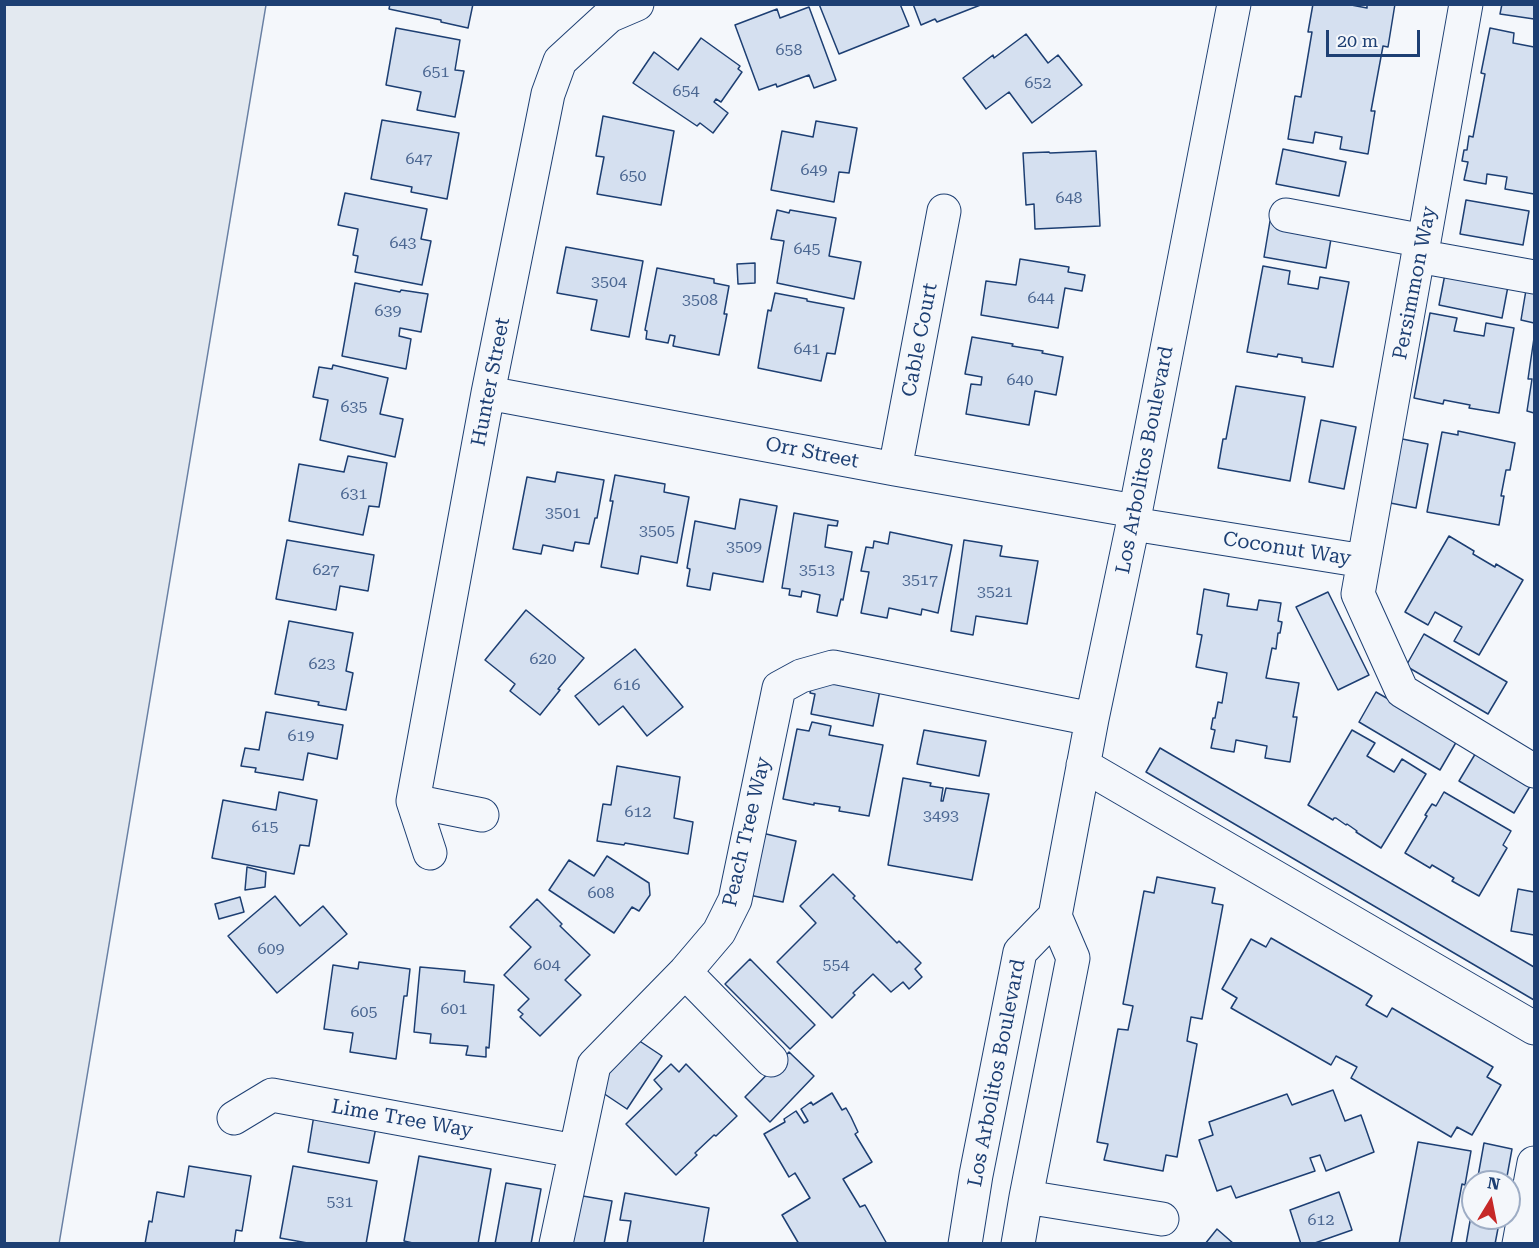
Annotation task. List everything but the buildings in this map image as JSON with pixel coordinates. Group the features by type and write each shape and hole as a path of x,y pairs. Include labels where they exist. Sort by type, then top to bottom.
{"street":[{"name":"Hunter Street","path":"430,853 413,801 488,393 548,94 560,61 609,16 637,4"},
{"name":"Los Arbolitos Boulevard","path":"964,1244 1020,952 1055,916 1234,4"},
{"name":"Persimmon Way","path":"1364,561 1466,4"},
{"name":"Cable Court","path":"895,469 944,211"},
{"path":"1286,214 1534,278"},
{"name":"Orr Street","path":"488,393 895,469 1134,518"},
{"name":"Coconut Way","path":"1134,518 1364,561 1358,594 1402,691 1534,771"},
{"name":"Peach Tree Way","path":"556,1244 594,1065 685,972 719,932 735,900 779,688 801,676 833,667 1092,719"},
{"path":"1083,765 1534,1028"},
{"path":"413,801 482,815"},
{"path":"1018,1244 1072,958 1055,916"},
{"path":"685,972 771,1060"},
{"name":"Lime Tree Way","path":"234,1118 272,1095 575,1151"},
{"path":"1519,1244 1534,1163"},
{"path":"1026,1197 1162,1219"}],"shaded area":[{"path":"5,4 266,5 59,1244 4,1243"}]}
